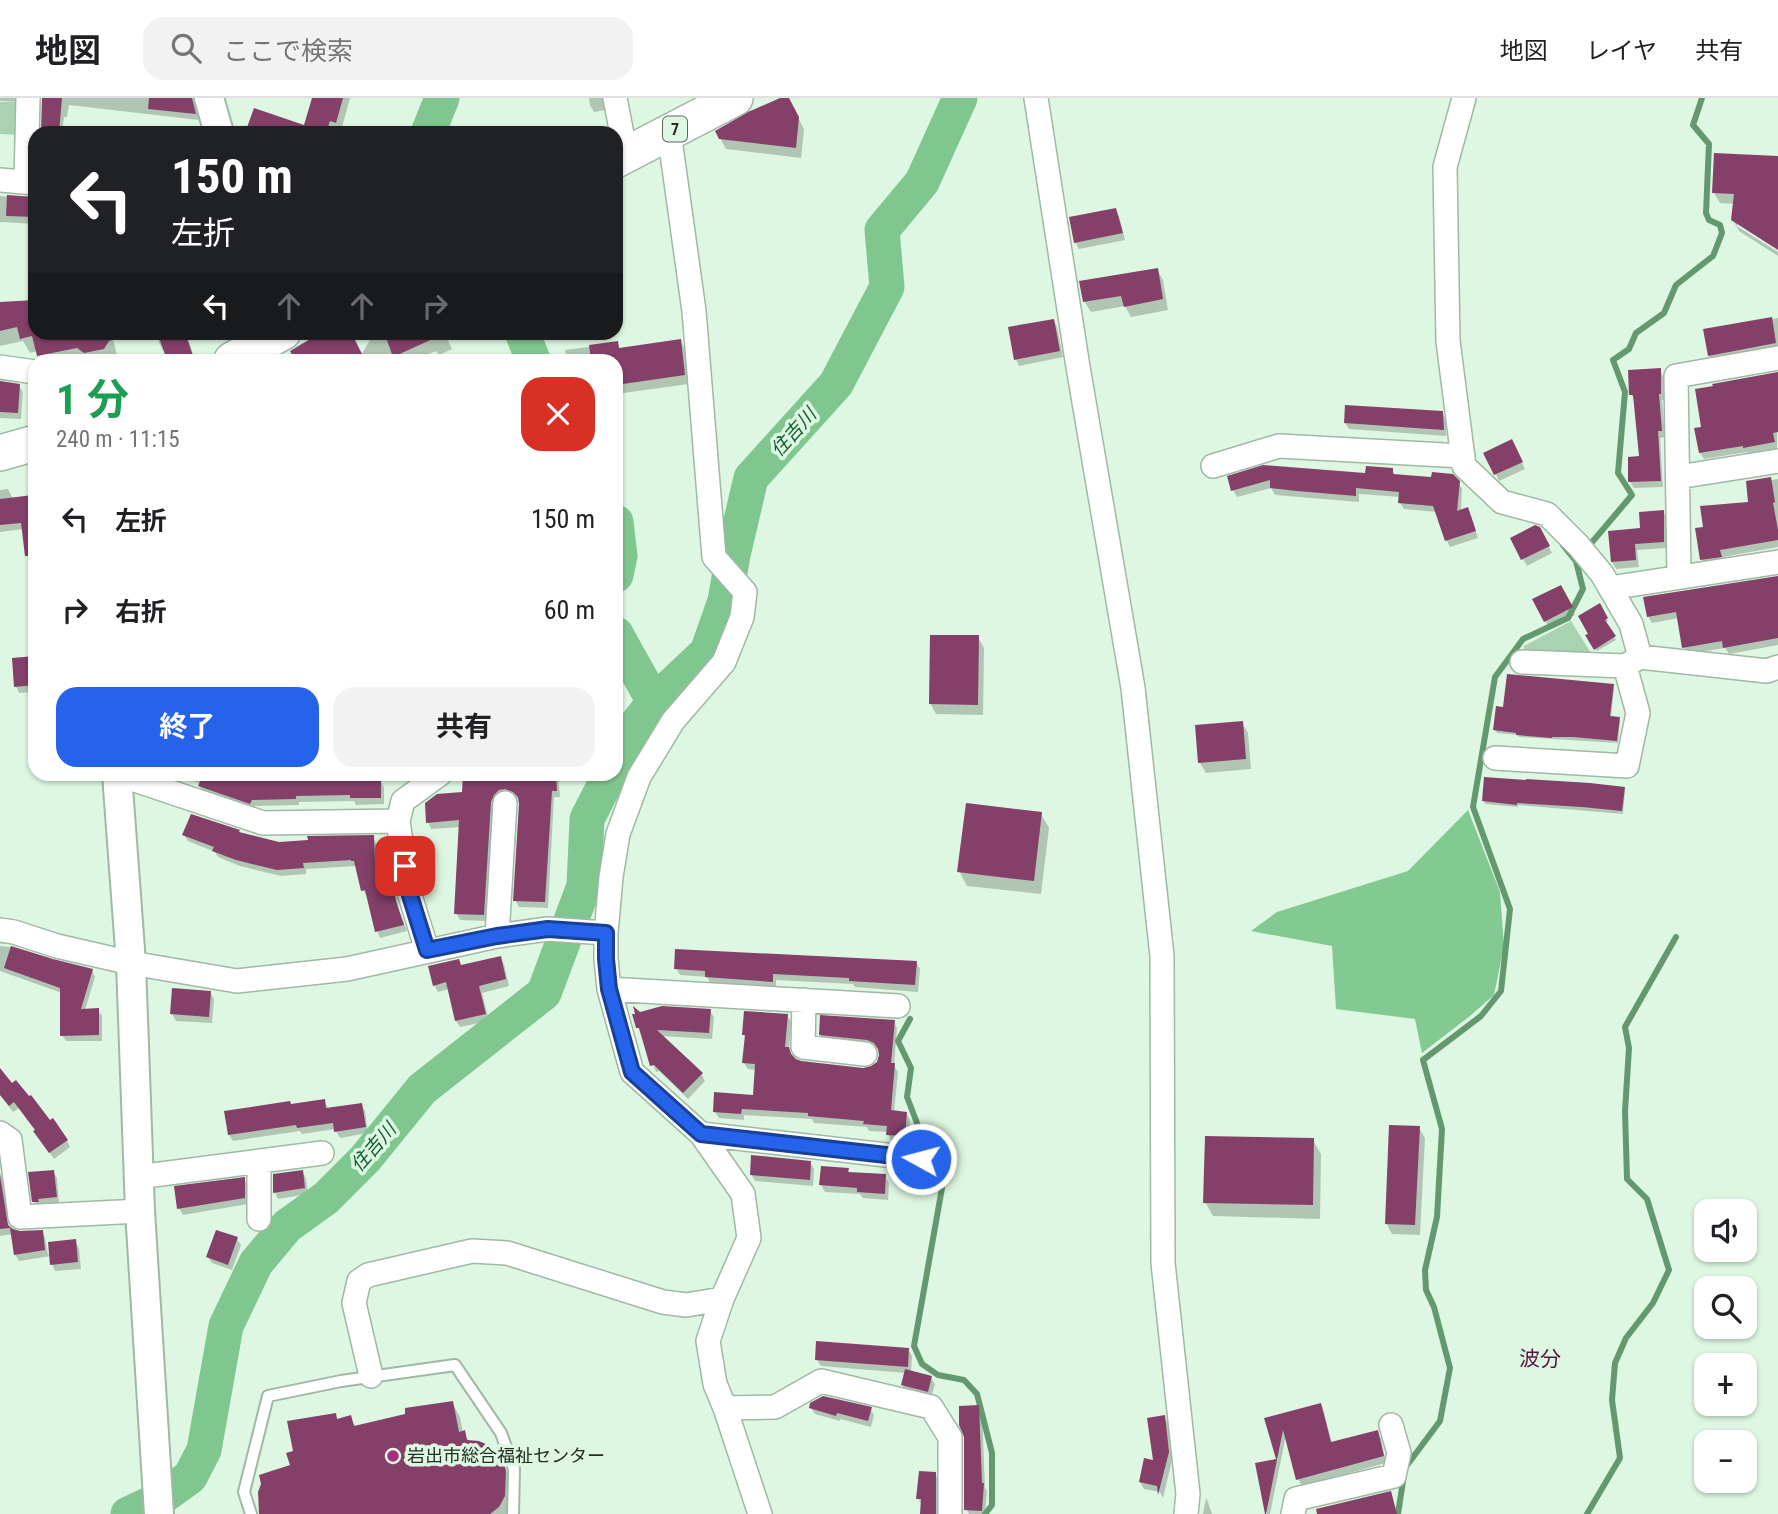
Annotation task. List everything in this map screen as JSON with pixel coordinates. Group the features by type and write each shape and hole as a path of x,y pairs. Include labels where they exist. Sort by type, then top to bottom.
{"main road":[{"name":"7","path":"623,156 734,98"},
{"path":"243,354 267,340"},
{"path":"0,453 28,445"}],"street":[{"path":"28,98 29,126"},
{"path":"209,98 217,126"},
{"path":"615,98 618,126"},
{"path":"1036,98 1078,368 1133,688 1162,956 1163,1263 1188,1494 1186,1514"},
{"path":"1464,98 1445,167 1448,341 1465,466 1502,502 1547,514 1602,574 1631,624 1638,713 1627,766 1494,758"},
{"path":"668,132 694,311 714,557 745,592 742,618 724,662 673,721 639,777 618,834 611,877 595,932 606,959 609,989 632,1072 701,1134 743,1194 749,1238 722,1299 708,1341 715,1384 760,1514"},
{"path":"0,180 28,182"},
{"path":"1679,577 1676,376 1778,358"},
{"path":"0,367 28,371"},
{"path":"1213,467 1279,446 1463,456"},
{"path":"1678,477 1778,461"},
{"path":"1610,588 1778,562"},
{"path":"1522,662 1632,661 1767,671 1778,667"},
{"path":"118,781 131,963 138,1177 159,1514"},
{"path":"138,781 263,823 398,821"},
{"path":"427,950 408,889 398,821 403,801 430,781"},
{"path":"497,936 505,803"},
{"path":"0,930 131,963 237,981 347,969 497,936 548,929 595,932"},
{"path":"609,989 898,1006"},
{"path":"804,1000 803,1047 865,1054"},
{"path":"0,1133 10,1140 20,1217 140,1211"},
{"path":"701,1134 921,1159"},
{"path":"138,1177 323,1153"},
{"path":"258,1161 260,1219"},
{"path":"371,1376 354,1303 359,1281 368,1275 472,1251 507,1253 663,1302 686,1304 722,1299"},
{"path":"725,1408 775,1407 821,1381 931,1407 950,1437 950,1514"},
{"path":"1293,1514 1296,1499 1394,1476 1399,1453 1391,1425"}],"lane":[{"path":"251,1514 244,1492 268,1396 371,1376 455,1365 501,1433 514,1469 513,1514"}],"green space":[{"path":"0,102 23,102 21,135 0,134"},
{"path":"1571,621 1594,658 1524,654 1524,646"},
{"path":"1468,810 1500,892 1504,946 1494,995 1422,1053 1415,1019 1336,1009 1332,946 1251,931 1277,912 1408,871"}],"building":[{"path":"42,98 62,98 60,126 41,126"},
{"path":"149,98 192,98 196,114 148,109"},
{"path":"312,98 343,98 336,123 330,121 328,126 248,126 254,108 304,125"},
{"path":"780,98 789,98 799,117 796,148 719,139 715,131"},
{"path":"1714,153 1778,156 1778,250 1731,220 1734,194 1712,193"},
{"path":"7,195 28,196 28,217 6,216"},
{"path":"1116,208 1123,233 1074,243 1069,217"},
{"path":"1158,268 1163,299 1124,307 1121,296 1083,302 1079,281"},
{"path":"28,300 28,337 20,339 17,327 0,331 0,302"},
{"path":"1772,317 1776,343 1708,356 1703,329"},
{"path":"1054,319 1060,351 1014,360 1008,327"},
{"path":"681,339 685,375 623,384 623,354 590,354 589,345 618,341 619,348"},
{"path":"33,340 112,340 104,349 84,353 77,348 36,354"},
{"path":"160,340 188,340 192,354 165,354"},
{"path":"309,340 355,340 362,354 292,354 290,351"},
{"path":"387,340 430,340 400,354 392,354"},
{"path":"1661,368 1659,394 1662,431 1658,431 1661,481 1628,482 1628,457 1639,456 1633,395 1629,395 1628,370"},
{"path":"1778,372 1778,432 1773,433 1775,442 1699,453 1694,428 1701,427 1695,389"},
{"path":"0,381 20,384 18,413 0,412"},
{"path":"1345,405 1443,411 1444,430 1344,423"},
{"path":"1512,439 1523,462 1494,475 1483,453"},
{"path":"1263,465 1365,473 1366,466 1393,468 1393,474 1431,477 1432,472 1453,474 1460,481 1457,511 1468,507 1476,531 1445,541 1433,506 1398,503 1399,492 1356,488 1356,496 1297,491 1270,488 1270,480 1231,491 1227,476"},
{"path":"1771,477 1778,540 1720,550 1722,557 1700,560 1695,528 1703,527 1700,506 1748,502 1746,481"},
{"path":"28,496 28,556 25,556 21,523 0,525 0,499"},
{"path":"1664,510 1664,542 1635,544 1636,560 1611,562 1608,531 1640,528 1639,512"},
{"path":"1535,525 1540,527 1550,546 1521,560 1510,538"},
{"path":"1778,576 1778,638 1723,648 1722,641 1682,648 1676,612 1647,617 1643,597"},
{"path":"1561,585 1573,607 1544,622 1532,599"},
{"path":"1600,603 1608,618 1605,620 1616,636 1594,650 1578,616"},
{"path":"930,635 979,635 978,705 929,704"},
{"path":"28,657 28,686 14,687 12,658"},
{"path":"1507,674 1614,684 1610,716 1620,717 1617,741 1516,735 1493,730 1496,706 1503,707"},
{"path":"1243,721 1246,759 1198,763 1195,725"},
{"path":"1484,777 1625,787 1622,811 1482,801"},
{"path":"200,781 381,781 381,798 350,798 350,795 296,796 296,799 252,800 250,804 198,786"},
{"path":"463,781 556,781 557,791 552,791 545,902 513,901 519,804 518,797 505,789 499,790 491,802 484,915 454,914 459,820 426,823 425,803 437,794 462,792"},
{"path":"966,803 1042,812 1034,881 957,872"},
{"path":"191,814 240,830 239,832 279,842 308,840 307,836 374,835 375,863 387,860 404,925 375,932 365,890 361,891 354,861 303,863 304,868 277,870 236,860 212,851 214,847 182,835"},
{"path":"11,946 93,969 81,1009 99,1008 99,1035 60,1036 60,988 4,968"},
{"path":"675,949 917,961 915,985 773,974 773,982 705,977 705,971 674,969"},
{"path":"501,956 506,979 479,986 486,1014 455,1021 446,982 433,986 428,966 459,959 461,965"},
{"path":"172,988 211,991 209,1017 170,1014"},
{"path":"633,1006 640,1012 662,1006 711,1009 709,1033 657,1030 703,1073 683,1093 654,1065 650,1066 632,1014 635,1014"},
{"path":"744,1011 788,1014 785,1047 789,1047 796,1059 863,1068 877,1062 879,1055 874,1043 819,1035 820,1015 895,1020 891,1110 907,1112 905,1136 886,1135 887,1126 808,1116 808,1113 742,1109 741,1114 713,1112 714,1092 753,1095 755,1064 742,1063"},
{"path":"0,1068 12,1083 16,1080 29,1096 31,1095 50,1120 53,1118 68,1140 49,1153 14,1102 9,1106 0,1095"},
{"path":"325,1099 326,1108 362,1103 366,1127 334,1132 333,1123 297,1128 296,1125 228,1135 224,1111 290,1101 291,1104"},
{"path":"1389,1125 1420,1126 1415,1225 1385,1224"},
{"path":"1205,1136 1314,1138 1313,1205 1203,1203"},
{"path":"751,1155 811,1161 810,1180 750,1175"},
{"path":"821,1166 849,1168 848,1172 886,1174 885,1194 857,1192 857,1188 819,1185"},
{"path":"54,1170 57,1197 32,1202 28,1172"},
{"path":"303,1170 305,1188 273,1193 273,1174"},
{"path":"0,1175 8,1225 20,1231 43,1230 45,1250 14,1255 10,1228 0,1229"},
{"path":"245,1177 245,1198 177,1209 174,1186"},
{"path":"216,1230 238,1237 228,1265 206,1257"},
{"path":"76,1239 78,1262 50,1265 48,1242"},
{"path":"816,1341 909,1348 908,1367 815,1360"},
{"path":"905,1369 932,1376 928,1392 901,1385"},
{"path":"823,1396 872,1407 868,1421 809,1408 810,1403"},
{"name":"岩出市総合福祉センター","path":"453,1401 459,1432 465,1430 467,1440 488,1445 502,1460 506,1470 505,1496 499,1507 490,1514 259,1514 259,1475 290,1465 286,1453 293,1451 287,1421 336,1413 337,1419 351,1415 354,1426 405,1414 405,1408"},
{"path":"1321,1403 1331,1442 1378,1430 1384,1456 1296,1480 1283,1430 1265,1514 1255,1463 1276,1459 1264,1418"},
{"path":"979,1405 984,1483 982,1511 964,1510 964,1437 959,1425 959,1406"},
{"path":"1165,1415 1169,1452 1158,1495 1157,1486 1139,1482 1144,1458 1153,1460 1147,1418"},
{"path":"919,1471 936,1472 936,1514 920,1514 921,1499 916,1499"},
{"path":"1391,1491 1397,1514 1317,1514 1316,1509"}],"waterway":[{"path":"431,126 442,98"},
{"name":"住吉川","path":"623,749 635,726 654,702 707,652 725,601 751,478 836,384 887,287 882,230 922,182 960,98"},
{"path":"1588,547 1632,495 1618,473 1625,392 1613,360 1629,349 1636,333 1664,313 1676,285 1713,256 1722,233 1720,225 1709,220 1706,213 1709,144 1693,125 1702,98"},
{"path":"525,340 531,354"},
{"path":"1398,1514 1405,1468 1440,1421 1450,1368 1434,1307 1426,1290 1425,1270 1437,1217 1442,1129 1423,1060 1481,1016 1501,991 1510,909 1473,807 1495,677 1523,639 1568,618 1583,589 1576,561 1563,545"},
{"path":"623,647 654,702"},
{"name":"住吉川","path":"128,1514 158,1500 190,1477 204,1450 226,1326 256,1263 287,1226 326,1198 365,1159 422,1089 544,993 584,886 587,819 606,781"},
{"path":"1587,1514 1620,1458 1612,1400 1615,1363 1626,1338 1653,1303 1669,1270 1647,1199 1627,1179 1625,1111 1629,1048 1625,1027 1676,937"},
{"path":"910,1019 898,1041 911,1068 907,1097 942,1188 914,1346 922,1364 938,1375 964,1380 977,1394 992,1453 992,1505 985,1514"}],"place":[{"name":"岩出市総合福祉センター","path":"393,1456"}],"district":[{"name":"波分","path":"1540,1359"}],"route":[{"path":"405,866 408,889 427,950 548,929 606,933 609,989 632,1072 701,1134 921,1159"}]}
